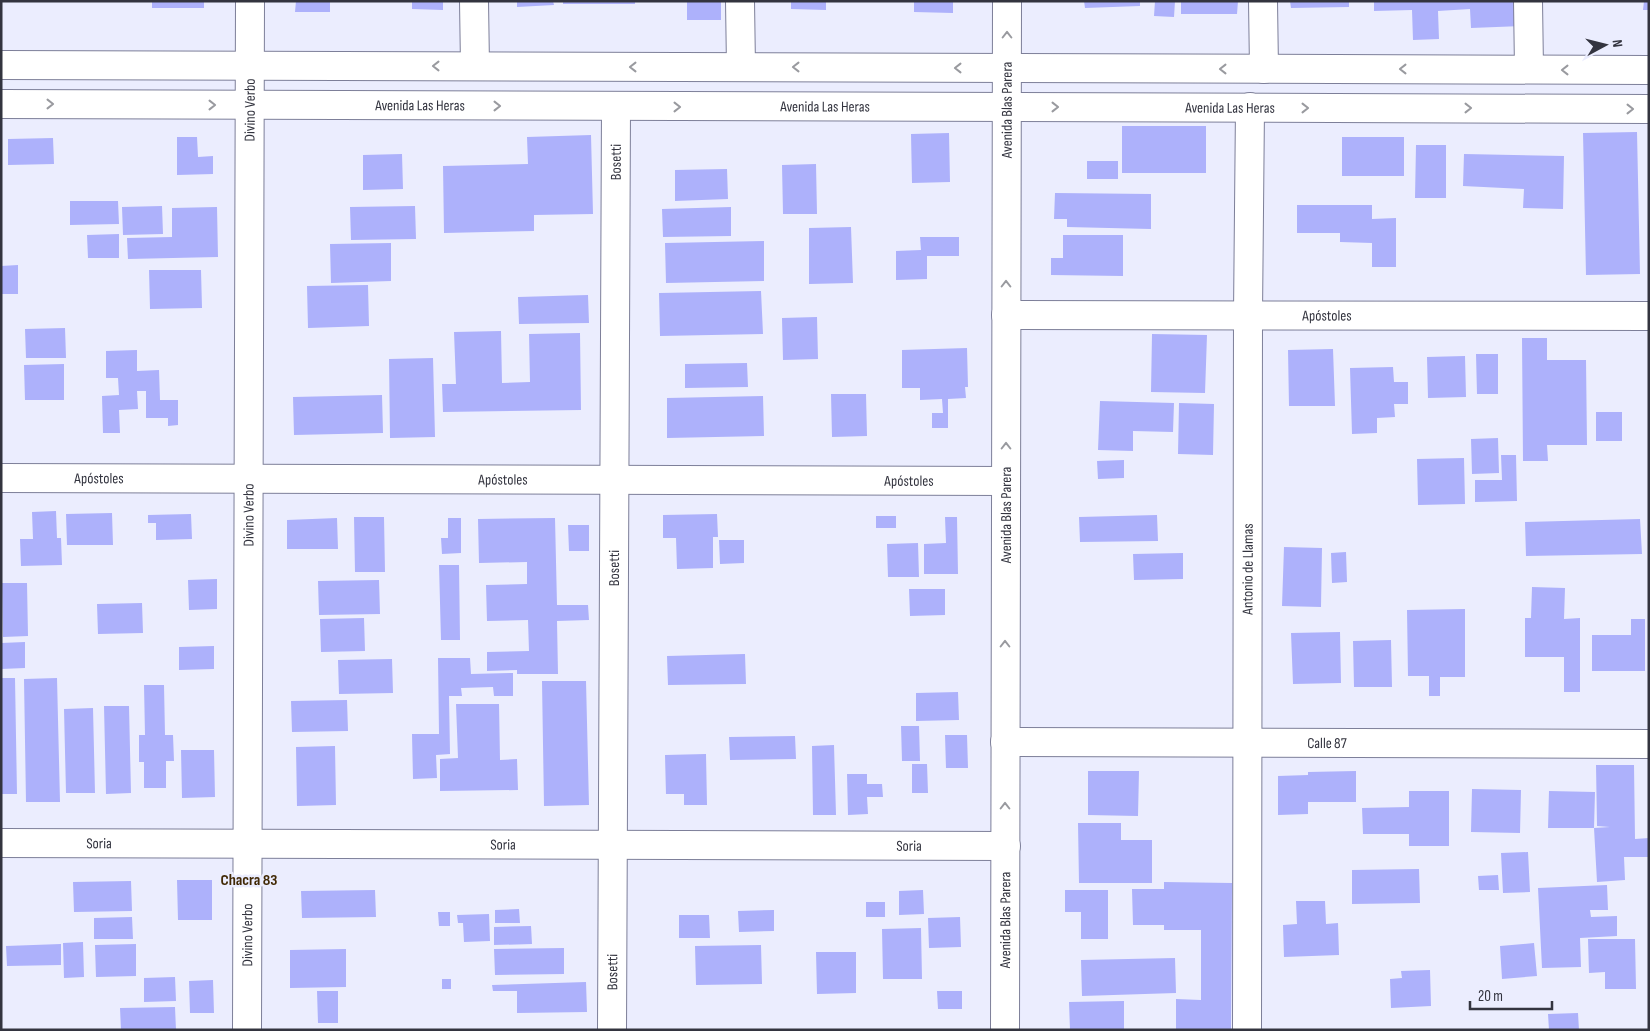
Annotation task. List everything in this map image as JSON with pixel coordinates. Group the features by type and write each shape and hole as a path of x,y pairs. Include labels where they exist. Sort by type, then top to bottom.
{"street":[{"name":"Divino Verbo","path":"247,1030 250,1"},
{"path":"474,1 475,66"},
{"path":"740,1 741,67"},
{"name":"Avenida Blas Parera","path":"1005,1030 1007,1"},
{"path":"1263,1 1264,69"},
{"path":"1528,1 1529,70"},
{"path":"1,65 1649,70"},
{"name":"Avenida Las Heras","path":"1,104 1649,109"},
{"name":"Bosetti","path":"612,1030 616,106"},
{"name":"Antonio de Llamas","path":"1247,1030 1250,108"},
{"name":"Apóstoles","path":"1006,315 1649,316"},
{"name":"Apóstoles","path":"1,478 1006,481"},
{"name":"Calle 87","path":"1005,742 1649,744"},
{"name":"Soria","path":"1,843 1006,846"}],"building":[{"path":"152,1 204,1 204,8 152,8"},
{"path":"296,1 330,1 330,12 295,12"},
{"path":"412,1 443,1 443,10 412,9"},
{"path":"517,1 553,1 554,5 517,7"},
{"path":"563,1 635,1 635,4 563,4"},
{"path":"687,1 721,1 721,20 687,20"},
{"path":"791,1 826,1 826,10 791,9"},
{"path":"914,1 953,1 953,13 914,12"},
{"path":"1084,1 1140,1 1140,6 1085,8"},
{"path":"1155,1 1175,1 1174,17 1154,16"},
{"path":"1181,1 1238,1 1237,14 1181,14"},
{"path":"1290,1 1349,1 1349,7 1291,8"},
{"path":"1374,1 1521,1 1522,26 1471,28 1470,9 1438,11 1439,39 1413,40 1412,10 1374,11"},
{"path":"1644,1 1649,1 1649,10 1643,10"},
{"path":"1122,126 1206,126 1206,173 1122,173"},
{"path":"1637,132 1640,274 1586,275 1583,133"},
{"path":"949,133 950,182 912,183 911,134"},
{"path":"591,135 593,214 534,215 534,231 444,233 443,166 528,164 527,137"},
{"path":"177,137 197,137 198,157 213,156 213,174 177,175"},
{"path":"1342,137 1404,137 1404,176 1342,176"},
{"path":"53,138 54,164 8,165 8,139"},
{"path":"1416,145 1446,145 1446,198 1415,198"},
{"path":"402,154 403,189 363,190 363,155"},
{"path":"1464,154 1564,156 1563,209 1523,208 1524,189 1463,186"},
{"path":"1087,161 1118,161 1118,179 1087,179"},
{"path":"816,164 817,214 783,214 782,165"},
{"path":"727,169 728,199 675,201 675,170"},
{"path":"1055,193 1151,194 1151,229 1067,227 1067,219 1054,219"},
{"path":"70,201 118,201 119,224 70,225"},
{"path":"1297,205 1372,205 1372,219 1396,218 1396,267 1372,267 1372,243 1340,242 1340,233 1297,233"},
{"path":"162,206 163,234 123,235 122,207"},
{"path":"415,206 416,239 351,240 350,207"},
{"path":"217,207 218,257 128,259 127,238 172,237 172,208"},
{"path":"731,207 731,236 663,237 662,209"},
{"path":"851,227 853,283 809,284 809,228"},
{"path":"119,234 119,258 88,258 87,235"},
{"path":"1063,235 1123,235 1123,276 1051,275 1051,258 1063,258"},
{"path":"920,237 959,237 959,256 927,256 927,279 896,280 896,251 921,250"},
{"path":"764,241 764,281 666,283 665,243"},
{"path":"391,243 391,281 331,283 330,244"},
{"path":"18,265 18,294 1,294 1,266"},
{"path":"149,270 201,270 202,308 150,309"},
{"path":"368,285 369,326 308,328 307,286"},
{"path":"761,291 763,334 660,336 659,293"},
{"path":"588,295 589,323 519,324 518,297"},
{"path":"817,317 818,359 783,360 782,318"},
{"path":"65,328 66,358 26,358 25,329"},
{"path":"501,331 502,383 530,382 529,334 580,333 581,410 443,412 442,384 456,384 454,332"},
{"path":"1152,334 1207,335 1205,393 1151,392"},
{"path":"1522,338 1547,338 1547,360 1586,360 1587,445 1547,445 1548,461 1523,461"},
{"path":"967,348 968,387 965,387 966,398 948,399 948,428 932,428 932,413 943,413 942,399 920,400 920,388 902,388 902,350"},
{"path":"1333,349 1335,406 1289,406 1288,350"},
{"path":"137,350 137,371 159,370 160,400 178,400 178,425 168,426 168,418 146,418 146,391 137,391 138,409 119,410 120,433 103,433 102,396 119,395 118,378 106,378 106,351"},
{"path":"1476,354 1498,354 1498,394 1477,394"},
{"path":"1465,356 1466,397 1428,398 1427,357"},
{"path":"433,358 435,437 390,438 389,359"},
{"path":"747,363 748,387 685,388 685,364"},
{"path":"64,364 64,400 25,400 24,365"},
{"path":"1393,367 1394,382 1408,382 1408,404 1394,404 1395,417 1377,418 1377,433 1352,434 1350,368"},
{"path":"831,394 866,394 867,436 832,437"},
{"path":"382,395 383,433 294,435 293,397"},
{"path":"763,396 764,436 667,438 667,398"},
{"path":"1100,401 1174,403 1173,432 1133,431 1133,451 1098,450"},
{"path":"1179,403 1214,404 1213,455 1178,454"},
{"path":"1596,412 1622,412 1622,441 1596,441"},
{"path":"1498,438 1499,473 1472,474 1471,439"},
{"path":"1501,455 1516,455 1517,501 1475,502 1475,480 1502,480"},
{"path":"1464,458 1465,504 1418,505 1417,459"},
{"path":"1124,460 1124,478 1098,479 1097,461"},
{"path":"56,511 57,538 61,538 62,565 21,566 20,539 33,539 32,512"},
{"path":"112,513 113,545 67,545 66,514"},
{"path":"191,514 192,539 156,540 156,523 148,523 148,515"},
{"path":"717,514 718,537 713,537 713,568 677,569 676,538 663,538 663,515"},
{"path":"1157,515 1158,541 1080,542 1079,517"},
{"path":"876,516 896,516 896,528 876,528"},
{"path":"354,517 384,517 385,572 355,572"},
{"path":"945,517 957,517 958,574 924,574 924,544 946,543"},
{"path":"337,518 338,549 287,549 287,520"},
{"path":"448,518 461,518 461,553 442,554 441,538 448,538"},
{"path":"555,518 557,605 588,605 589,620 557,621 558,674 517,674 517,670 487,671 487,652 529,651 528,620 487,621 486,585 527,584 527,562 479,563 478,519"},
{"path":"1640,519 1642,554 1526,556 1525,522"},
{"path":"568,525 589,525 589,551 569,551"},
{"path":"719,540 744,540 744,563 720,564"},
{"path":"918,543 919,577 888,577 887,544"},
{"path":"1284,547 1322,548 1321,607 1282,606"},
{"path":"1346,552 1347,582 1332,583 1331,553"},
{"path":"1183,553 1183,579 1134,580 1133,554"},
{"path":"439,565 459,565 460,640 441,640"},
{"path":"217,579 217,609 189,610 188,580"},
{"path":"379,580 380,614 319,615 318,581"},
{"path":"2,583 27,583 28,636 3,637"},
{"path":"1532,587 1565,588 1564,619 1580,618 1580,692 1564,692 1564,657 1525,657 1525,618 1531,618"},
{"path":"909,589 945,589 945,615 910,616"},
{"path":"142,603 143,633 98,634 97,604"},
{"path":"1465,609 1465,677 1440,677 1440,696 1429,696 1429,676 1408,676 1407,610"},
{"path":"364,618 365,651 321,652 320,619"},
{"path":"1631,619 1645,619 1645,671 1592,671 1592,635 1631,635"},
{"path":"1340,632 1341,683 1293,684 1291,633"},
{"path":"1391,640 1392,687 1354,687 1353,641"},
{"path":"25,642 25,668 1,669 1,643"},
{"path":"214,646 214,669 179,670 179,647"},
{"path":"745,654 746,684 668,685 667,656"},
{"path":"438,658 470,658 471,674 513,673 513,696 494,696 493,687 461,688 462,696 449,696 450,754 436,755 437,778 413,779 412,734 439,734"},
{"path":"392,659 393,693 339,694 338,660"},
{"path":"1,678 15,678 17,794 1,794"},
{"path":"57,678 60,802 26,802 24,679"},
{"path":"542,681 586,681 589,805 544,806"},
{"path":"144,685 164,685 165,735 173,735 174,761 166,761 166,788 144,788 144,762 139,762 139,735 145,735"},
{"path":"958,692 959,720 916,721 916,693"},
{"path":"347,700 348,731 292,732 291,701"},
{"path":"456,704 499,704 500,760 517,759 518,790 440,791 440,759 458,758"},
{"path":"104,706 129,706 131,793 106,794"},
{"path":"93,708 95,793 66,793 64,709"},
{"path":"901,726 919,726 920,761 902,761"},
{"path":"945,735 967,735 968,768 946,768"},
{"path":"795,736 796,759 730,760 729,737"},
{"path":"834,745 836,815 813,815 812,746"},
{"path":"335,746 336,805 297,806 296,747"},
{"path":"181,750 214,750 215,797 182,798"},
{"path":"706,754 707,805 684,805 684,794 666,794 665,755"},
{"path":"912,764 927,764 928,793 912,793"},
{"path":"1596,765 1634,765 1635,839 1649,838 1649,857 1624,857 1625,880 1597,882 1594,828 1610,827 1597,826"},
{"path":"1088,771 1139,771 1138,816 1088,815"},
{"path":"1356,771 1356,802 1308,802 1308,814 1278,815 1278,776 1308,775 1308,772"},
{"path":"847,774 867,774 867,784 882,784 883,797 867,797 868,814 848,815"},
{"path":"1472,789 1521,790 1520,833 1471,832"},
{"path":"1409,791 1449,791 1449,846 1409,846 1409,834 1363,834 1362,808 1409,807"},
{"path":"1549,791 1595,792 1594,828 1548,828"},
{"path":"1078,823 1121,823 1121,840 1152,840 1152,883 1079,883"},
{"path":"1528,852 1530,892 1503,893 1501,853"},
{"path":"1419,869 1420,903 1352,904 1352,870"},
{"path":"1498,875 1499,890 1479,890 1478,876"},
{"path":"177,880 212,880 212,920 178,920"},
{"path":"131,881 132,911 74,912 73,882"},
{"path":"1164,882 1232,883 1231,1030 1176,1030 1176,999 1201,1000 1201,930 1164,930 1164,925 1133,925 1132,889 1164,889"},
{"path":"1607,885 1608,910 1590,910 1591,917 1617,916 1617,936 1580,938 1581,967 1542,968 1538,888"},
{"path":"375,890 376,917 302,918 301,891"},
{"path":"923,890 924,914 899,915 899,891"},
{"path":"1065,890 1108,890 1108,939 1081,939 1081,912 1065,912"},
{"path":"1296,901 1325,901 1326,924 1338,923 1339,955 1284,957 1283,925 1297,924"},
{"path":"866,902 885,902 885,917 866,917"},
{"path":"519,909 520,923 495,923 495,910"},
{"path":"774,910 774,931 739,932 738,911"},
{"path":"438,912 450,912 450,926 439,926"},
{"path":"489,914 490,941 464,942 463,923 458,923 457,915"},
{"path":"679,915 709,915 710,938 679,938"},
{"path":"132,917 133,939 94,939 94,918"},
{"path":"960,917 961,947 929,948 928,918"},
{"path":"531,926 532,944 494,945 494,927"},
{"path":"921,928 922,979 883,979 882,929"},
{"path":"1588,939 1635,939 1636,989 1605,989 1605,972 1589,973"},
{"path":"83,942 84,977 64,978 63,943"},
{"path":"1534,943 1537,976 1502,979 1500,946"},
{"path":"61,944 61,965 7,966 6,946"},
{"path":"136,944 136,976 96,977 95,945"},
{"path":"761,945 762,984 696,985 695,946"},
{"path":"564,948 564,974 495,975 494,949"},
{"path":"346,949 346,987 290,988 290,950"},
{"path":"816,952 856,952 856,993 817,994"},
{"path":"1175,958 1176,993 1082,996 1081,960"},
{"path":"1430,970 1431,1006 1391,1008 1390,979 1402,978 1401,971"},
{"path":"175,977 176,1001 144,1002 144,978"},
{"path":"442,979 451,979 451,989 442,989"},
{"path":"213,980 214,1013 190,1013 189,981"},
{"path":"586,982 587,1012 517,1013 517,991 493,991 492,985"},
{"path":"317,991 338,991 338,1023 318,1023"},
{"path":"937,991 962,991 962,1009 938,1009"},
{"path":"1124,1001 1124,1030 1070,1030 1069,1002"},
{"path":"175,1007 176,1030 121,1030 120,1008"},
{"path":"1578,1013 1579,1030 1549,1030 1548,1014"}],"district":[{"name":"Chacra 83","path":"249,879"}]}
